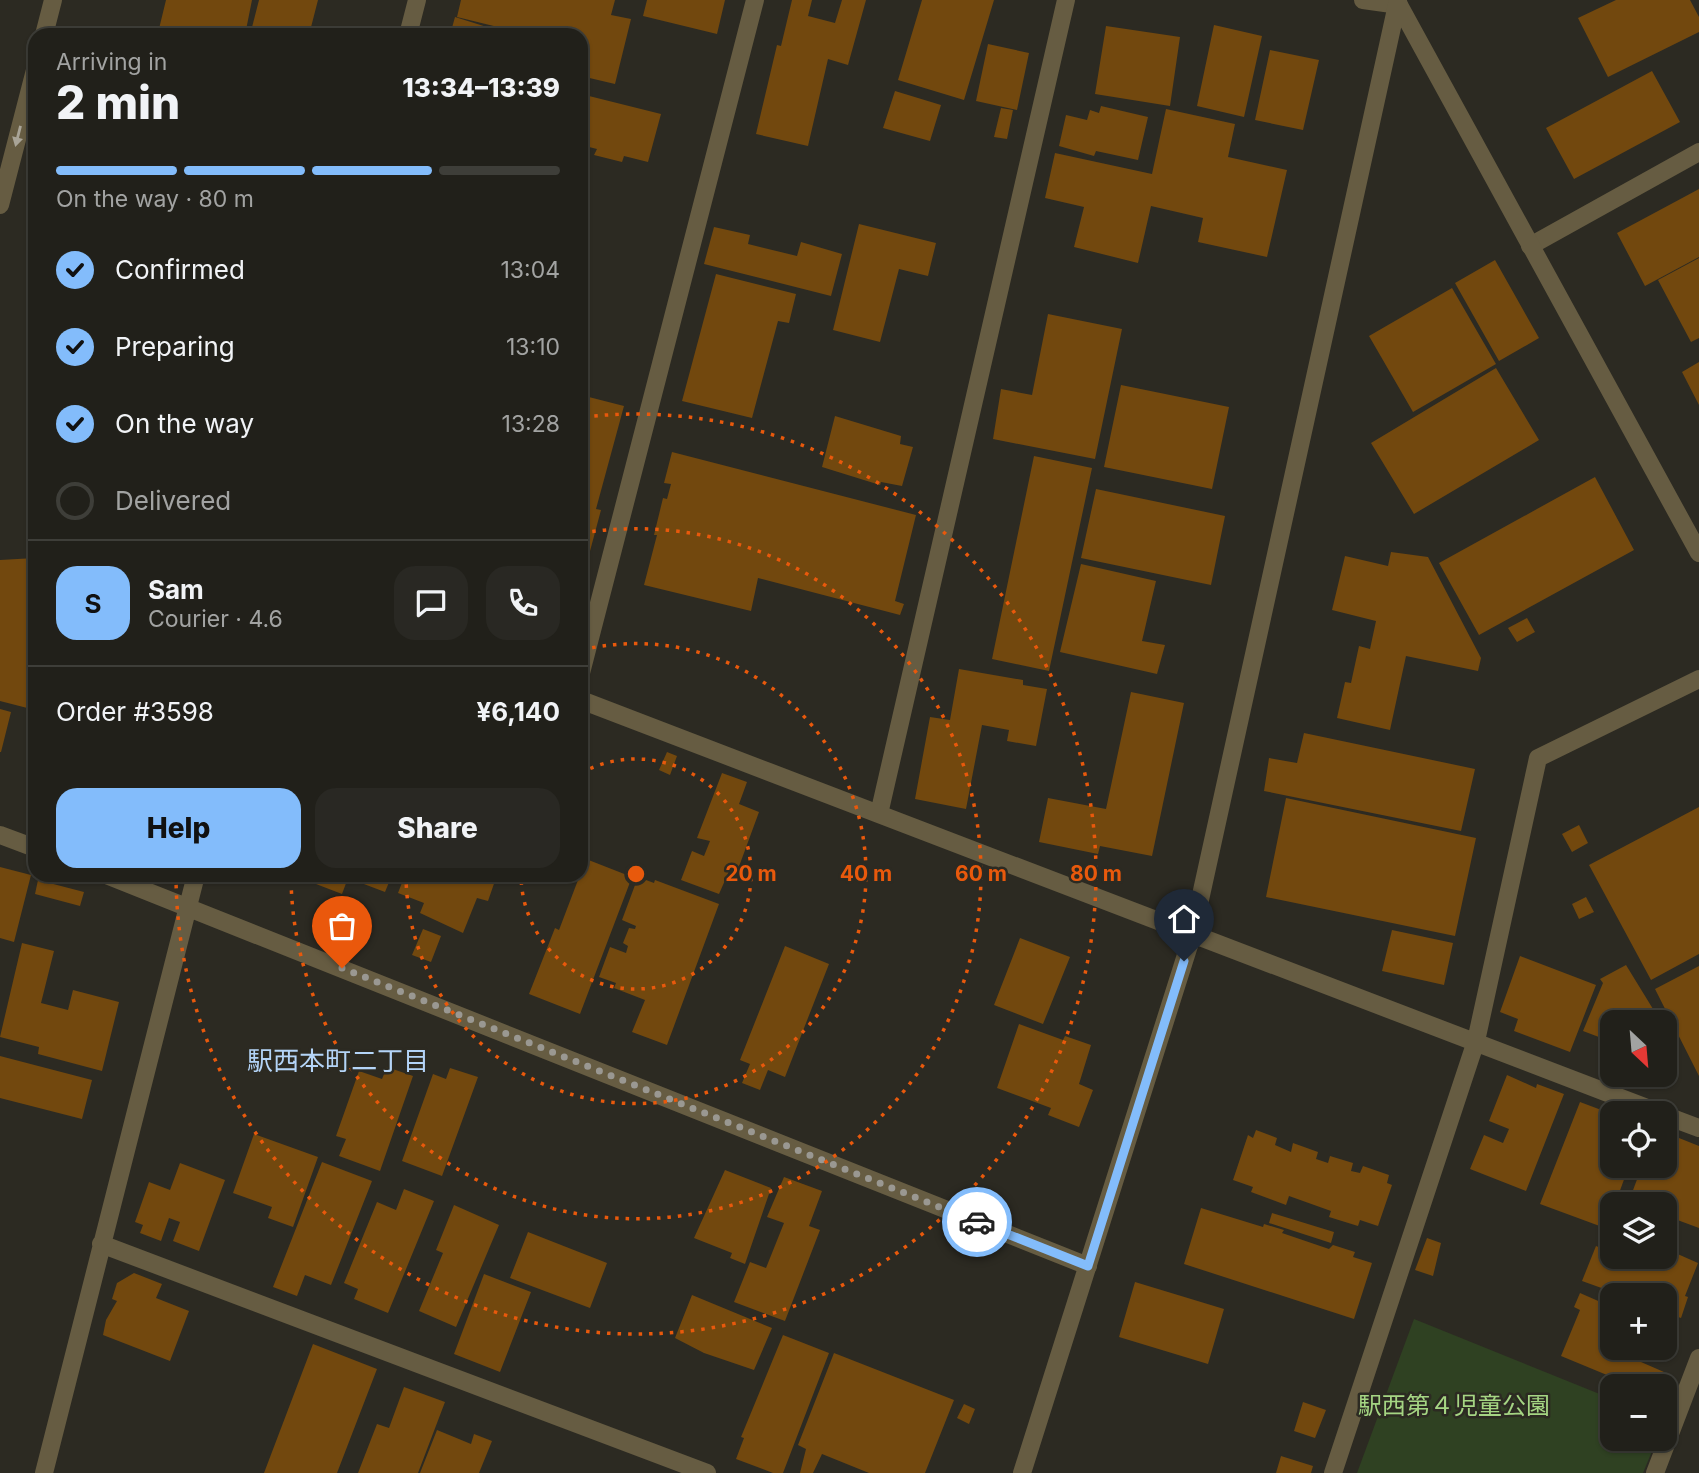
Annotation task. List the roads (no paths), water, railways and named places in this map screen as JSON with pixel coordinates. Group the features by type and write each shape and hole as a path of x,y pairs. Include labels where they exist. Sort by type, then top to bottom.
{"street":[{"path":"46,28 53,0"},
{"path":"410,28 417,0"},
{"path":"588,646 755,0"},
{"path":"878,814 1066,0"},
{"path":"1363,0 1399,2"},
{"path":"1399,2 1699,553"},
{"path":"1022,1473 1192,936 1399,2"},
{"path":"0,205 28,97"},
{"path":"1530,246 1699,152"},
{"path":"1333,1473 1476,1041 1538,758 1699,679"},
{"path":"588,703 1629,1101"},
{"path":"0,835 28,845"},
{"path":"125,882 1088,1266"},
{"path":"44,1473 194,882"},
{"path":"1677,1120 1699,1128"},
{"path":"101,1244 707,1473"},
{"path":"1655,1473 1699,1359"}],"district":[{"name":"駅西本町二丁目","path":"338,1061"}],"park label":[{"name":"駅西第４児童公園","path":"1454,1406"}]}
